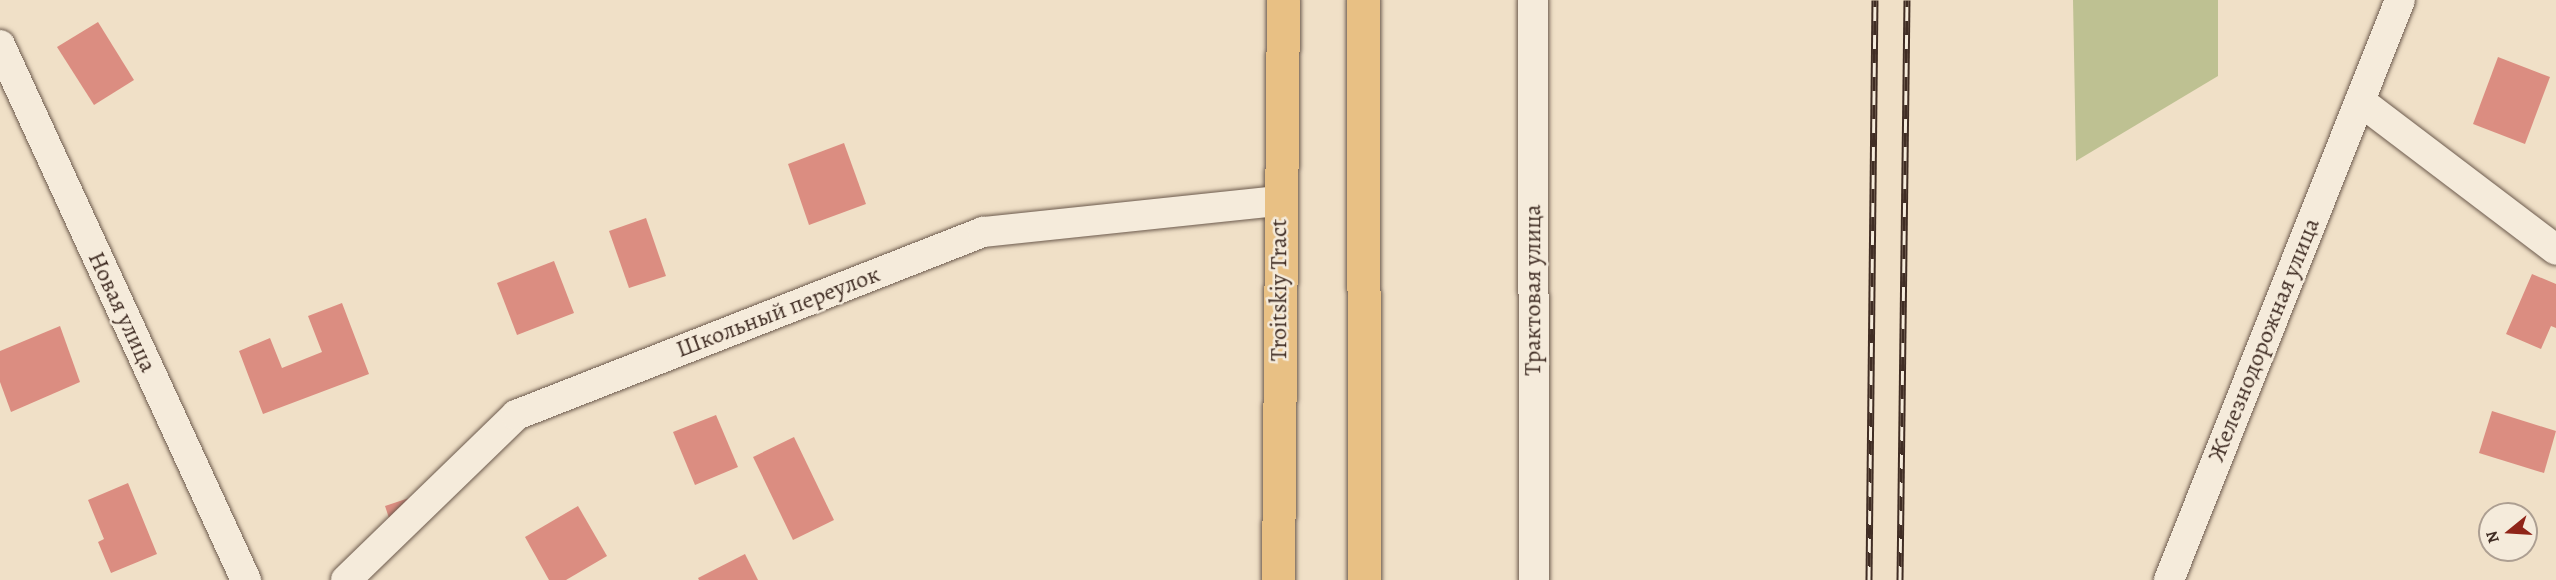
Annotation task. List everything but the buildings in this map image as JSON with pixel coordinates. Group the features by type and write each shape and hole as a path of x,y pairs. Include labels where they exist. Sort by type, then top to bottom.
{"main road":[{"name":"Troitskiy Tract","path":"1278,580 1282,0"},
{"path":"1363,0 1364,580"}],"street":[{"name":"Трактовая улица","path":"1533,0 1534,580"},
{"name":"Железнодорожная улица","path":"2169,580 2400,0"},
{"name":"Новая улица","path":"0,45 246,580"},
{"path":"2360,101 2556,249"},
{"name":"Школьный переулок","path":"346,580 516,415 983,232 1280,201"}],"green space":[{"path":"2073,0 2218,0 2218,76 2076,161"}],"railway":[{"path":"1869,580 1875,0"},
{"path":"1900,580 1907,0"}]}
